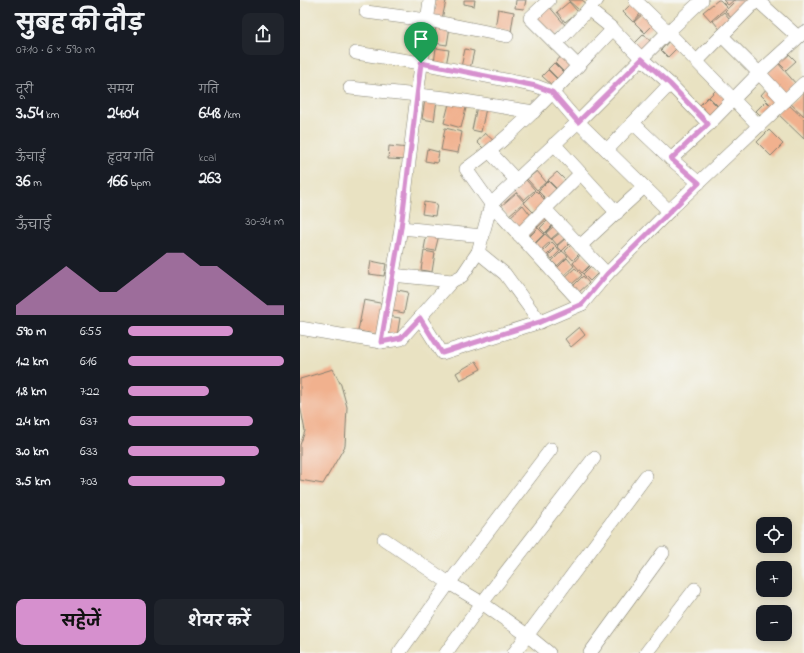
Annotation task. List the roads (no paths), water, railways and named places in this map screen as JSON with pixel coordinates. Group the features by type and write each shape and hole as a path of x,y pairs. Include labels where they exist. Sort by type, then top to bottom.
{"street":[{"path":"381,342 401,228 430,0"},
{"path":"549,0 530,18 578,66"},
{"path":"635,0 697,61 759,126"},
{"path":"300,328 381,342 401,338 452,281 462,276 478,252 491,204 517,181 702,0"},
{"path":"671,159 801,35 757,0 697,61"},
{"path":"556,44 592,5 642,59 670,84 708,124"},
{"path":"366,12 427,20 507,36"},
{"path":"582,304 491,204 466,169 490,152 534,112 613,29"},
{"path":"722,36 760,73 785,101"},
{"path":"356,53 421,63 536,86 552,92 578,122 669,211"},
{"path":"420,318 442,353 540,322 582,304 607,274 669,211 804,83"},
{"path":"607,150 670,84"},
{"path":"350,88 446,98 534,112"},
{"path":"634,123 671,159 699,183"},
{"path":"554,144 617,213"},
{"path":"490,152 517,181"},
{"path":"519,235 580,174"},
{"path":"580,246 644,187"},
{"path":"545,209 607,274"},
{"path":"401,228 483,236"},
{"path":"478,252 505,274 540,322"},
{"path":"392,275 452,281"},
{"path":"399,653 449,583 551,449"},
{"path":"446,653 482,603 594,458"},
{"path":"514,653 646,476"},
{"path":"384,539 449,583 482,603 527,635 549,653"},
{"path":"590,653 663,553"},
{"path":"646,653 695,589"}]}
